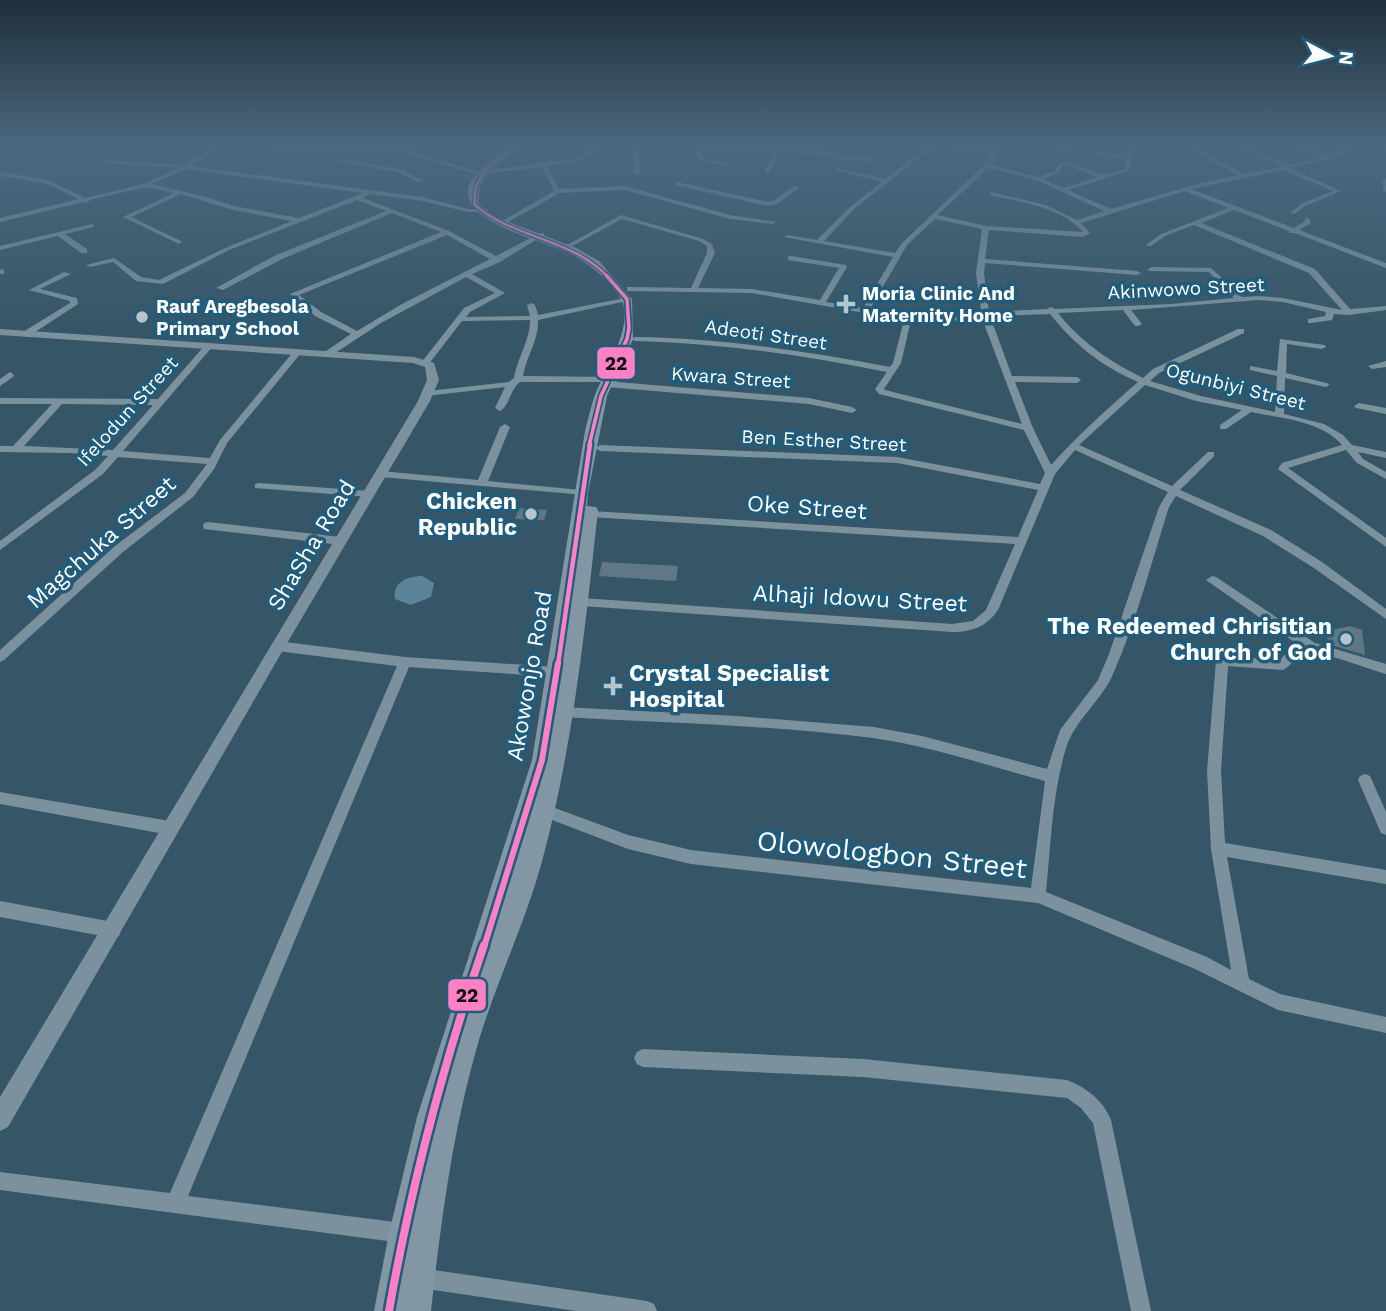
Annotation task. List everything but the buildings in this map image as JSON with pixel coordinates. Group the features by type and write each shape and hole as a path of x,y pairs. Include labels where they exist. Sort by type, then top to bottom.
{"main road":[{"path":"478,207 500,223 570,245 604,264 629,294"},
{"path":"484,212 572,250 595,263 629,294"},
{"name":"Akowonjo Road","path":"416,1311 419,1278 450,1106 468,1038 526,880 557,672 611,382 635,339 636,299 629,294"},
{"name":"Akowonjo Road","path":"389,1311 403,1233 430,1117 454,1033 536,821 557,758 582,602 586,520 580,493 592,431 627,339 629,294"}],"street":[{"path":"0,220 59,207"},
{"path":"148,207 126,217 179,242"},
{"path":"230,207 301,220"},
{"path":"90,265 114,260 139,279 160,282 227,249 334,207"},
{"path":"380,207 447,232 497,260"},
{"path":"461,207 484,212"},
{"path":"506,221 530,207"},
{"path":"697,207 730,217 772,222"},
{"path":"715,212 719,207"},
{"path":"819,242 853,207"},
{"path":"866,310 896,256 941,207"},
{"path":"932,216 986,228 1083,235 1087,233 1076,222 1040,207"},
{"path":"1100,207 1111,212"},
{"path":"1076,222 1127,207"},
{"path":"1293,213 1300,207"},
{"path":"1149,245 1163,235 1233,208 1386,266"},
{"path":"220,288 279,257 392,212"},
{"path":"570,245 621,217 701,240 710,245 711,253 694,289"},
{"path":"1292,232 1309,222 1307,219"},
{"path":"1195,223 1312,271 1349,313"},
{"path":"0,248 92,226"},
{"path":"986,228 981,261 986,316 1028,428 1050,474"},
{"path":"355,333 318,314 294,294 447,232"},
{"path":"60,234 84,251"},
{"path":"326,355 355,333 539,236"},
{"path":"788,237 896,256"},
{"path":"791,258 844,267 822,301"},
{"path":"981,261 1137,273"},
{"path":"1152,269 1211,270 1240,300"},
{"path":"26,334 74,304 74,300 33,290 67,274"},
{"path":"425,363 467,310 501,293 466,274"},
{"path":"460,319 536,318 629,294 694,289 752,291 908,318 986,316"},
{"name":"Akinwowo Street","path":"986,316 1051,309 1276,299 1331,312 1349,313 1386,308"},
{"path":"500,408 514,382 523,353 535,335 536,318 531,305"},
{"path":"1124,307 1138,324"},
{"name":"Ogunbiyi Street","path":"1051,309 1088,350 1144,380 1197,397 1330,429 1360,461 1386,476"},
{"path":"1311,321 1329,318 1331,312"},
{"path":"908,318 908,329 892,370 880,389 882,392 1028,428"},
{"name":"Alhaji Idowu Street","path":"582,602 953,628 982,623 994,607 1050,474 1073,446 1156,371 1241,331"},
{"path":"0,332 414,360 425,363 433,374 428,394"},
{"name":"Adeoti Street","path":"635,339 712,342 892,370"},
{"path":"1279,415 1283,341 1322,347"},
{"name":"Ifelodun Street","path":"0,547 89,480 209,346"},
{"name":"Magchuka Street","path":"0,657 79,589 119,549 190,495 223,442 297,353"},
{"path":"1372,366 1386,364"},
{"path":"1253,368 1326,384"},
{"path":"0,383 10,375"},
{"path":"1010,379 1077,380"},
{"name":"Kwara Street","path":"428,394 514,382 611,382 809,401 852,410"},
{"name":"ShaSha Road","path":"0,1119 113,930 276,646 428,394"},
{"path":"0,401 158,402"},
{"path":"16,449 60,401"},
{"path":"1359,406 1386,411"},
{"path":"1223,427 1250,409"},
{"path":"482,483 505,427"},
{"path":"1073,446 1244,521 1295,549 1386,615"},
{"path":"1386,455 1347,447 1285,466 1283,469 1386,543"},
{"name":"Ben Esther Street","path":"600,448 897,460 1044,488"},
{"path":"0,449 115,453 213,461"},
{"path":"1038,896 1053,777 1065,732 1071,721 1087,708 1107,676 1164,507 1174,490 1211,454"},
{"path":"381,474 580,493"},
{"path":"259,486 369,494"},
{"name":"Oke Street","path":"586,520 1020,541"},
{"path":"208,526 341,541"},
{"path":"1212,580 1311,647 1386,669"},
{"path":"276,646 405,662 557,672"},
{"path":"1242,984 1218,849 1214,771 1222,661 1283,665 1293,653 1311,647"},
{"path":"176,1202 405,662"},
{"path":"563,712 736,721 874,733 922,742 1053,777"},
{"path":"1366,780 1386,828"},
{"path":"0,798 170,828"},
{"name":"Olowologbon Street","path":"536,821 691,858 1038,896 1134,934 1278,1002 1386,1025"},
{"path":"1218,849 1386,877"},
{"path":"0,909 113,930"},
{"path":"643,1058 863,1068 1067,1089 1080,1095 1093,1104 1102,1121 1142,1311"},
{"path":"0,1181 403,1233"},
{"path":"419,1278 647,1311"}],"water":[{"path":"422,576 434,583 431,597 411,605 395,599 396,588 402,581"}],"transit line":[{"name":"22","path":"389,1311 403,1233 430,1117 542,760 592,431 601,396 627,339 629,328 627,299 595,263 572,250 490,218 478,207"}],"place":[{"name":"Moria Clinic And Maternity Home","path":"846,304"},
{"name":"Rauf Aregbesola Primary School","path":"142,317"},
{"name":"Chicken Republic","path":"531,514"},
{"name":"The Redeemed Chrisitian Church of God","path":"1346,639"},
{"name":"Crystal Specialist Hospital","path":"613,686"}]}
